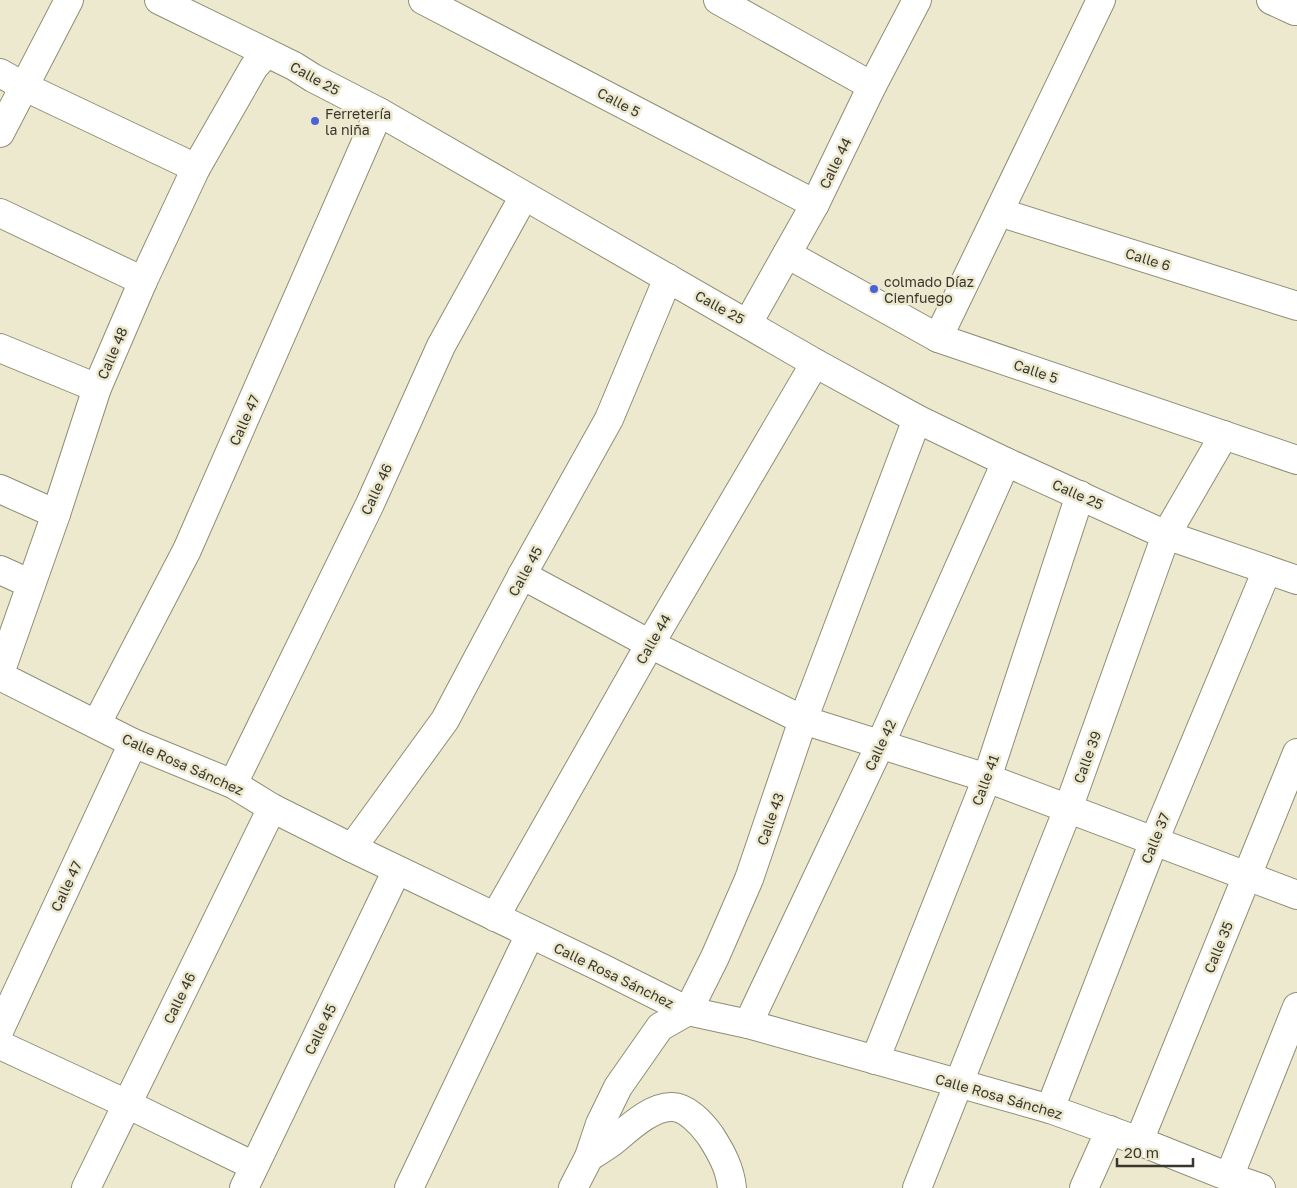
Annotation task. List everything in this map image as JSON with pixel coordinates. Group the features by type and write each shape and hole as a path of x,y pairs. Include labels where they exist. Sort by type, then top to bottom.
{"street":[{"path":"0,133 12,79 69,0"},
{"name":"Calle 25","path":"159,0 268,53 379,112 815,363 917,419 1166,535 1297,580"},
{"name":"Calle 5","path":"423,0 815,204"},
{"path":"718,0 872,86"},
{"name":"Calle 44","path":"748,323 815,204 872,86 917,0"},
{"path":"938,338 1101,0"},
{"path":"1271,0 1295,11"},
{"name":"Calle 48","path":"0,674 56,514 97,388 142,281 196,168 254,67 268,53"},
{"path":"12,79 196,168"},
{"name":"Calle 47","path":"97,723 187,550 379,112"},
{"name":"Calle 46","path":"233,784 370,504 441,346 524,196"},
{"name":"Calle 6","path":"999,212 1297,306"},
{"path":"0,213 142,281"},
{"name":"Calle 5","path":"787,254 938,338 1297,460"},
{"name":"Calle 45","path":"352,848 445,720 522,575 609,420 668,278"},
{"path":"0,348 97,388"},
{"name":"Calle 44","path":"495,917 650,644 815,363"},
{"name":"Calle 43","path":"688,1011 715,957 749,879 803,720 917,419"},
{"name":"Calle 39","path":"917,1188 1068,809 1166,535 1224,435"},
{"name":"Calle 42","path":"748,1024 880,745 1006,462"},
{"path":"0,489 56,514"},
{"name":"Calle 41","path":"876,1060 987,778 1080,495"},
{"path":"0,570 32,584"},
{"name":"Calle 37","path":"1050,1109 1154,841 1267,570"},
{"path":"522,575 650,644 803,720 987,778 1297,895"},
{"name":"Calle Rosa Sánchez","path":"0,674 133,742 233,784 272,808 352,848 688,1011 748,1024 959,1085 1050,1109 1139,1140 1261,1188"},
{"name":"Calle 47","path":"0,1029 133,742"},
{"name":"Calle 35","path":"1139,1140 1297,753"},
{"name":"Calle 46","path":"86,1188 272,808"},
{"name":"Calle 45","path":"249,1177 397,870"},
{"path":"409,1188 530,934"},
{"path":"1229,1177 1297,1007"},
{"path":"573,1188 589,1157 600,1124 618,1086 660,1027 688,1011"},
{"path":"0,1045 127,1104 249,1177"},
{"path":"589,1157 610,1144 643,1118 658,1110 672,1107 687,1112 702,1124 727,1163 732,1188"},
{"path":"1084,1188 1110,1130"}],"place":[{"name":"Ferretería la niña","path":"315,121"},
{"name":"colmado Díaz Cienfuego","path":"874,289"}]}
